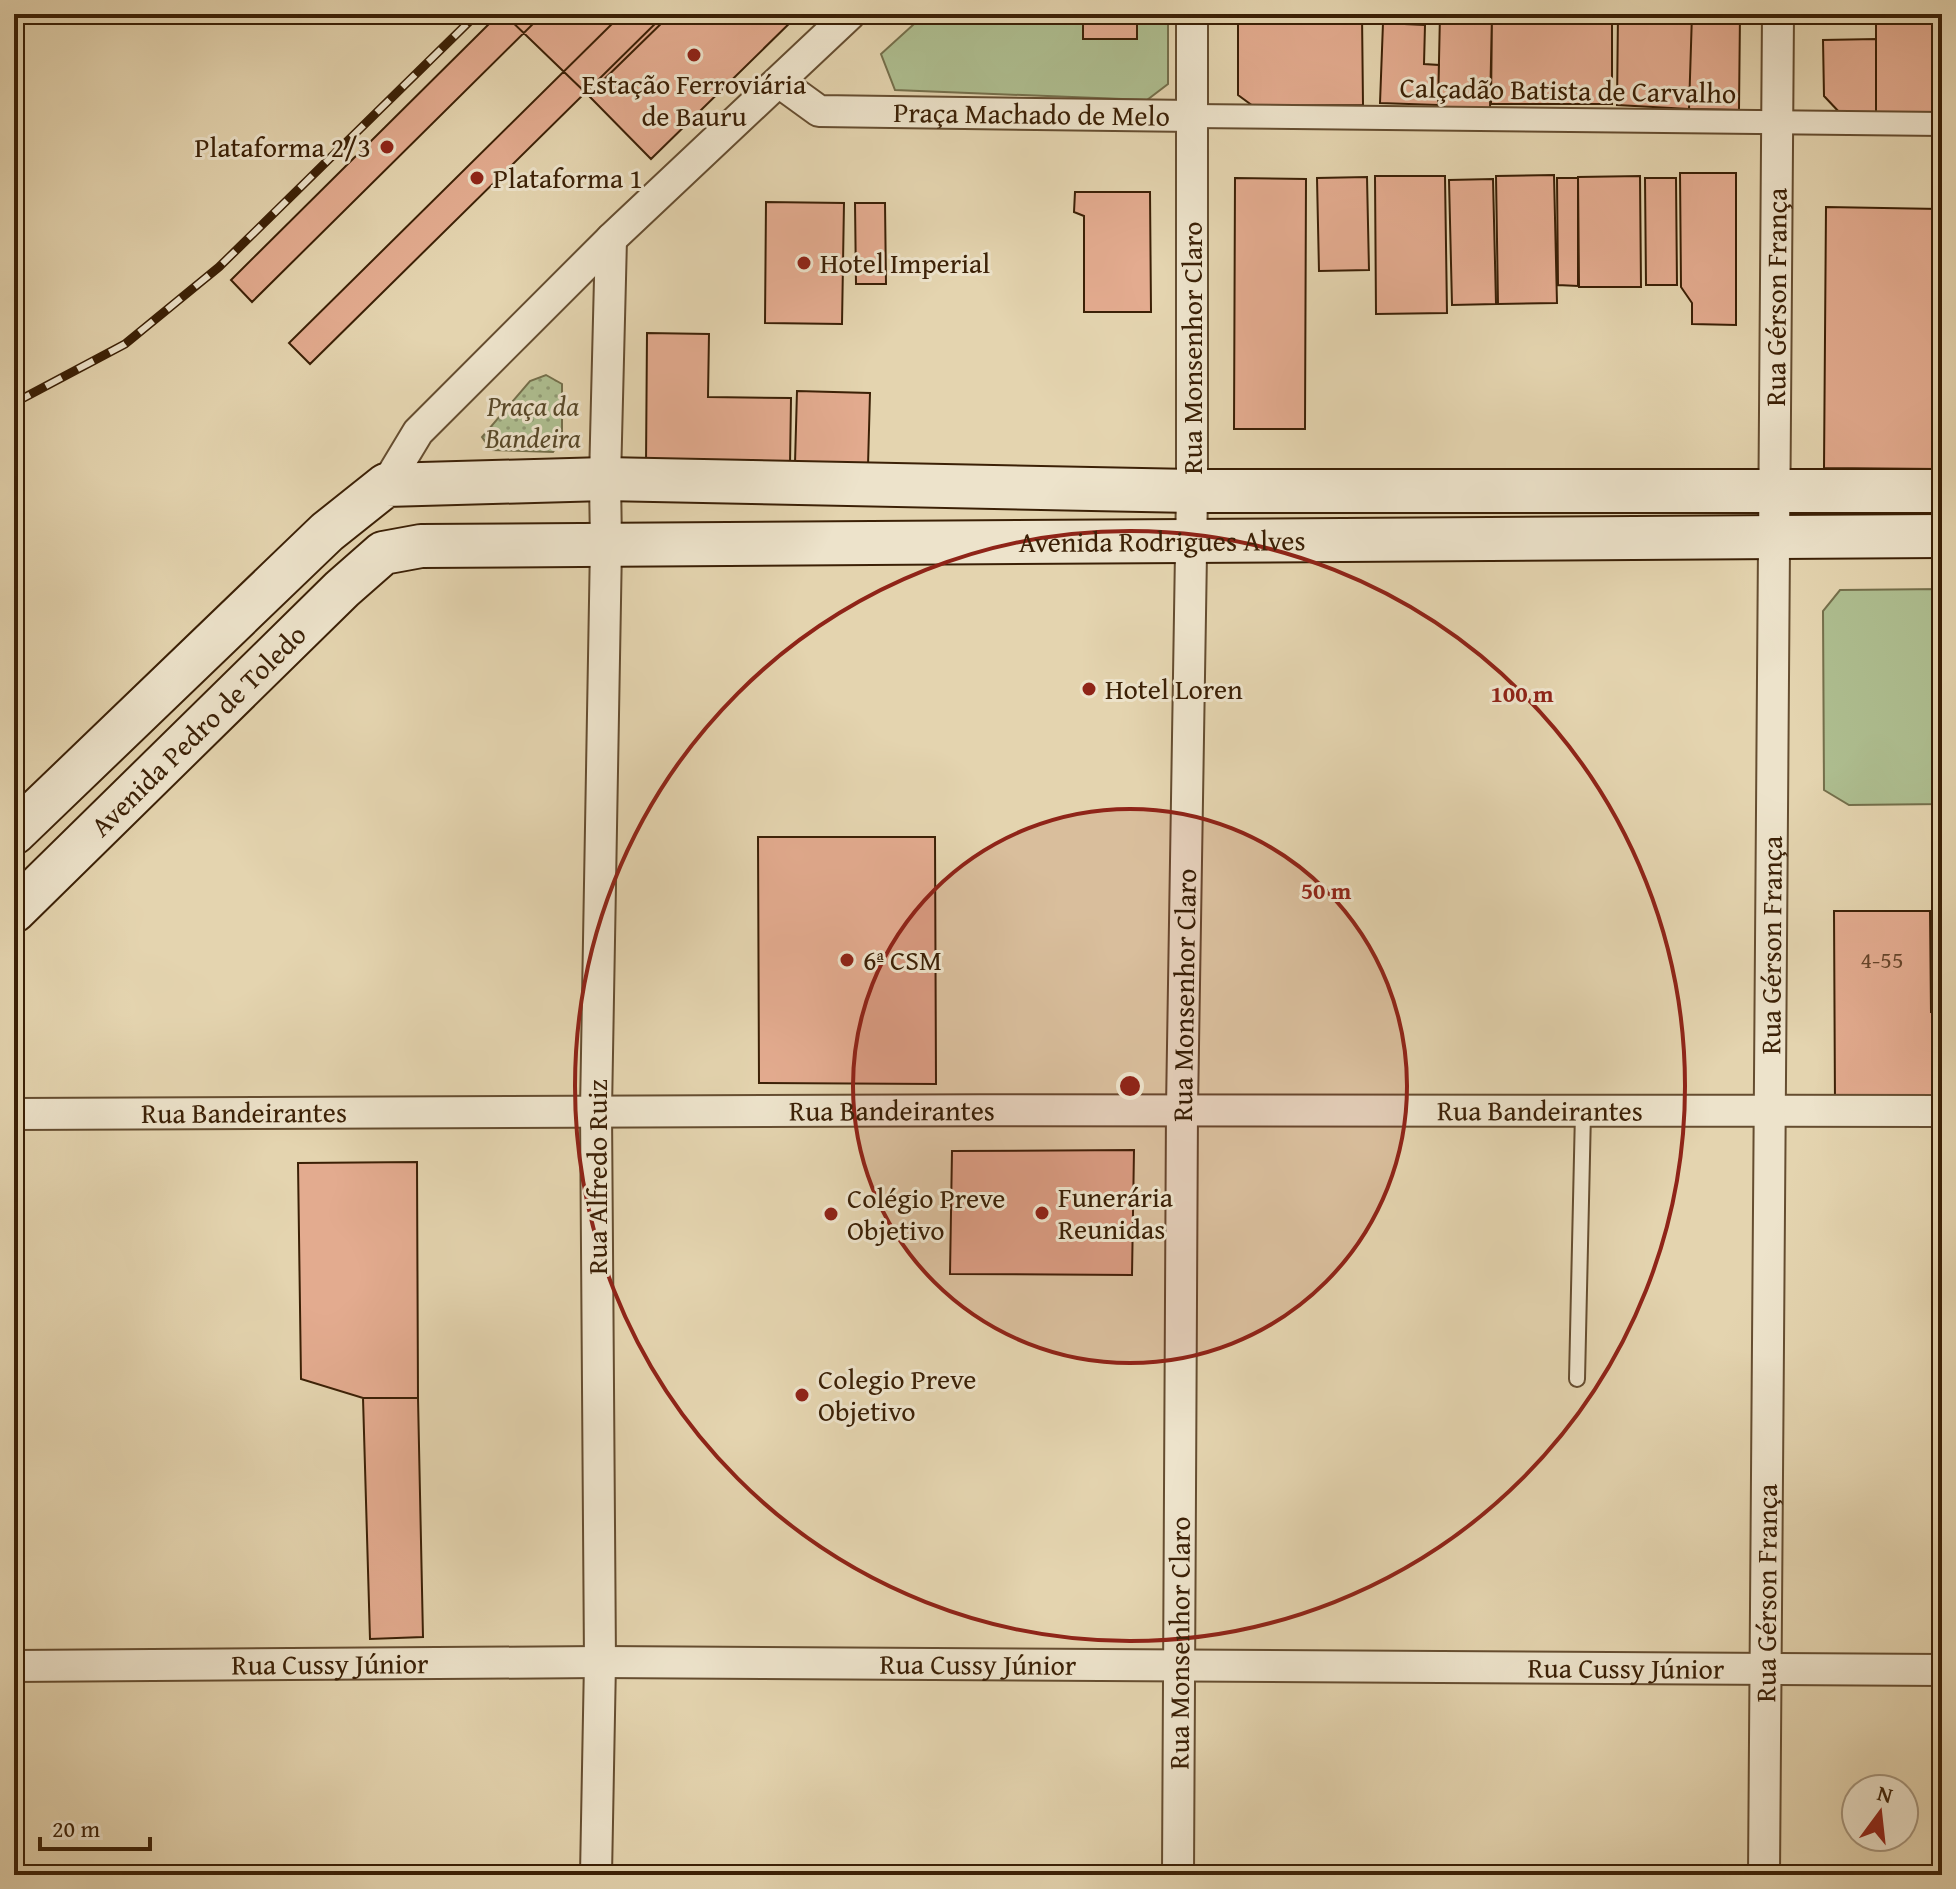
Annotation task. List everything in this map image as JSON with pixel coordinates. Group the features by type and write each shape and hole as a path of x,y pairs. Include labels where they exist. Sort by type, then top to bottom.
{"main road":[{"name":"Avenida Rodrigues Alves","path":"386,485 605,479 1192,491 1942,491"},
{"name":"Avenida Pedro de Toledo","path":"14,833 327,532 386,485"},
{"name":"Avenida Rodrigues Alves","path":"383,553 421,546 1942,536"},
{"name":"Avenida Pedro de Toledo","path":"14,911 331,600 383,553"}],"street":[{"path":"386,485 418,432 611,239 850,14"},
{"name":"Praça Machado de Melo","path":"779,82 819,111 1193,116 1192,14"},
{"name":"Rua Gérson França","path":"1764,1875 1778,14"},
{"name":"Calçadão Batista de Carvalho","path":"1193,116 1942,124"},
{"name":"Rua Monsenhor Claro","path":"1178,1875 1182,1108 1192,491 1193,116"},
{"path":"605,479 611,239"},
{"name":"Rua Alfredo Ruiz","path":"596,1875 600,1662 596,1110 605,479"},
{"name":"Rua Bandeirantes","path":"14,1114 1182,1108 1583,1112 1942,1111"},
{"name":"Rua Cussy Júnior","path":"14,1666 600,1662 1942,1670"}],"lane":[{"path":"1577,1379 1583,1112"}],"green space":[{"path":"925,14 1168,14 1168,84 1147,100 895,90 881,54"},
{"name":"Praça da Bandeira","path":"546,375 562,384 562,439 553,452 491,450 482,437 530,381"},
{"path":"1942,589 1942,804 1849,805 1824,790 1823,611 1840,590"}],"building":[{"name":"Plataforma 2/3","path":"499,14 543,14 252,302 231,280"},
{"path":"504,14 671,14 588,95"},
{"name":"Plataforma 1","path":"622,14 665,14 310,364 289,343"},
{"name":"Estação Ferroviária de Bauru","path":"671,14 799,14 651,159 588,95"},
{"path":"1083,14 1137,14 1137,39 1083,39"},
{"path":"1238,14 1362,14 1363,105 1253,106 1238,95"},
{"path":"1440,14 1492,14 1490,108 1438,107"},
{"path":"1492,14 1612,14 1612,104 1491,104"},
{"path":"1618,14 1692,14 1689,109 1617,105"},
{"path":"1692,14 1740,14 1739,110 1689,109"},
{"path":"1876,14 1936,14 1935,120 1876,119"},
{"path":"1942,14 1942,118 1939,117"},
{"path":"1383,23 1425,25 1424,64 1439,65 1438,105 1380,103"},
{"path":"1876,39 1876,119 1841,114 1824,96 1823,40"},
{"path":"1680,173 1736,173 1736,325 1692,324 1692,303 1681,287"},
{"path":"1554,175 1557,303 1498,304 1496,176"},
{"path":"1375,176 1445,176 1447,313 1376,314"},
{"path":"1640,176 1641,287 1579,287 1578,177"},
{"path":"1367,177 1369,270 1319,271 1317,178"},
{"path":"1235,178 1306,179 1305,429 1234,429"},
{"path":"1557,178 1578,178 1578,286 1558,285"},
{"path":"1645,178 1676,178 1677,285 1646,285"},
{"path":"1493,179 1496,304 1452,305 1449,180"},
{"path":"1075,192 1150,192 1151,312 1084,312 1084,216 1074,212"},
{"name":"Hotel Imperial","path":"766,202 844,203 842,324 765,323"},
{"path":"855,203 885,203 886,284 856,284"},
{"path":"1826,207 1940,209 1938,469 1824,468"},
{"path":"647,333 709,334 708,397 791,398 790,465 646,463"},
{"path":"797,391 870,393 868,466 795,463"},
{"name":"6ª CSM","path":"758,837 935,837 936,1084 759,1083"},
{"path":"1834,911 1930,911 1931,1012 1942,1012 1942,1105 1835,1105"},
{"name":"Funerária Reunidas","path":"1134,1150 1132,1275 950,1274 952,1151"},
{"path":"417,1162 418,1398 363,1398 301,1379 298,1163"},
{"path":"363,1398 418,1398 423,1637 370,1639"}],"railway":[{"path":"14,403 125,344 219,267 477,14"}],"place":[{"name":"Estação Ferroviária de Bauru","path":"694,55"},
{"name":"Plataforma 2/3","path":"387,147"},
{"name":"Plataforma 1","path":"477,178"},
{"name":"Hotel Imperial","path":"804,263"},
{"name":"Hotel Loren","path":"1089,689"},
{"name":"6ª CSM","path":"847,960"},
{"name":"Funerária Reunidas","path":"1042,1213"},
{"name":"Colégio Preve Objetivo","path":"831,1214"},
{"name":"Colegio Preve Objetivo","path":"802,1395"}]}
